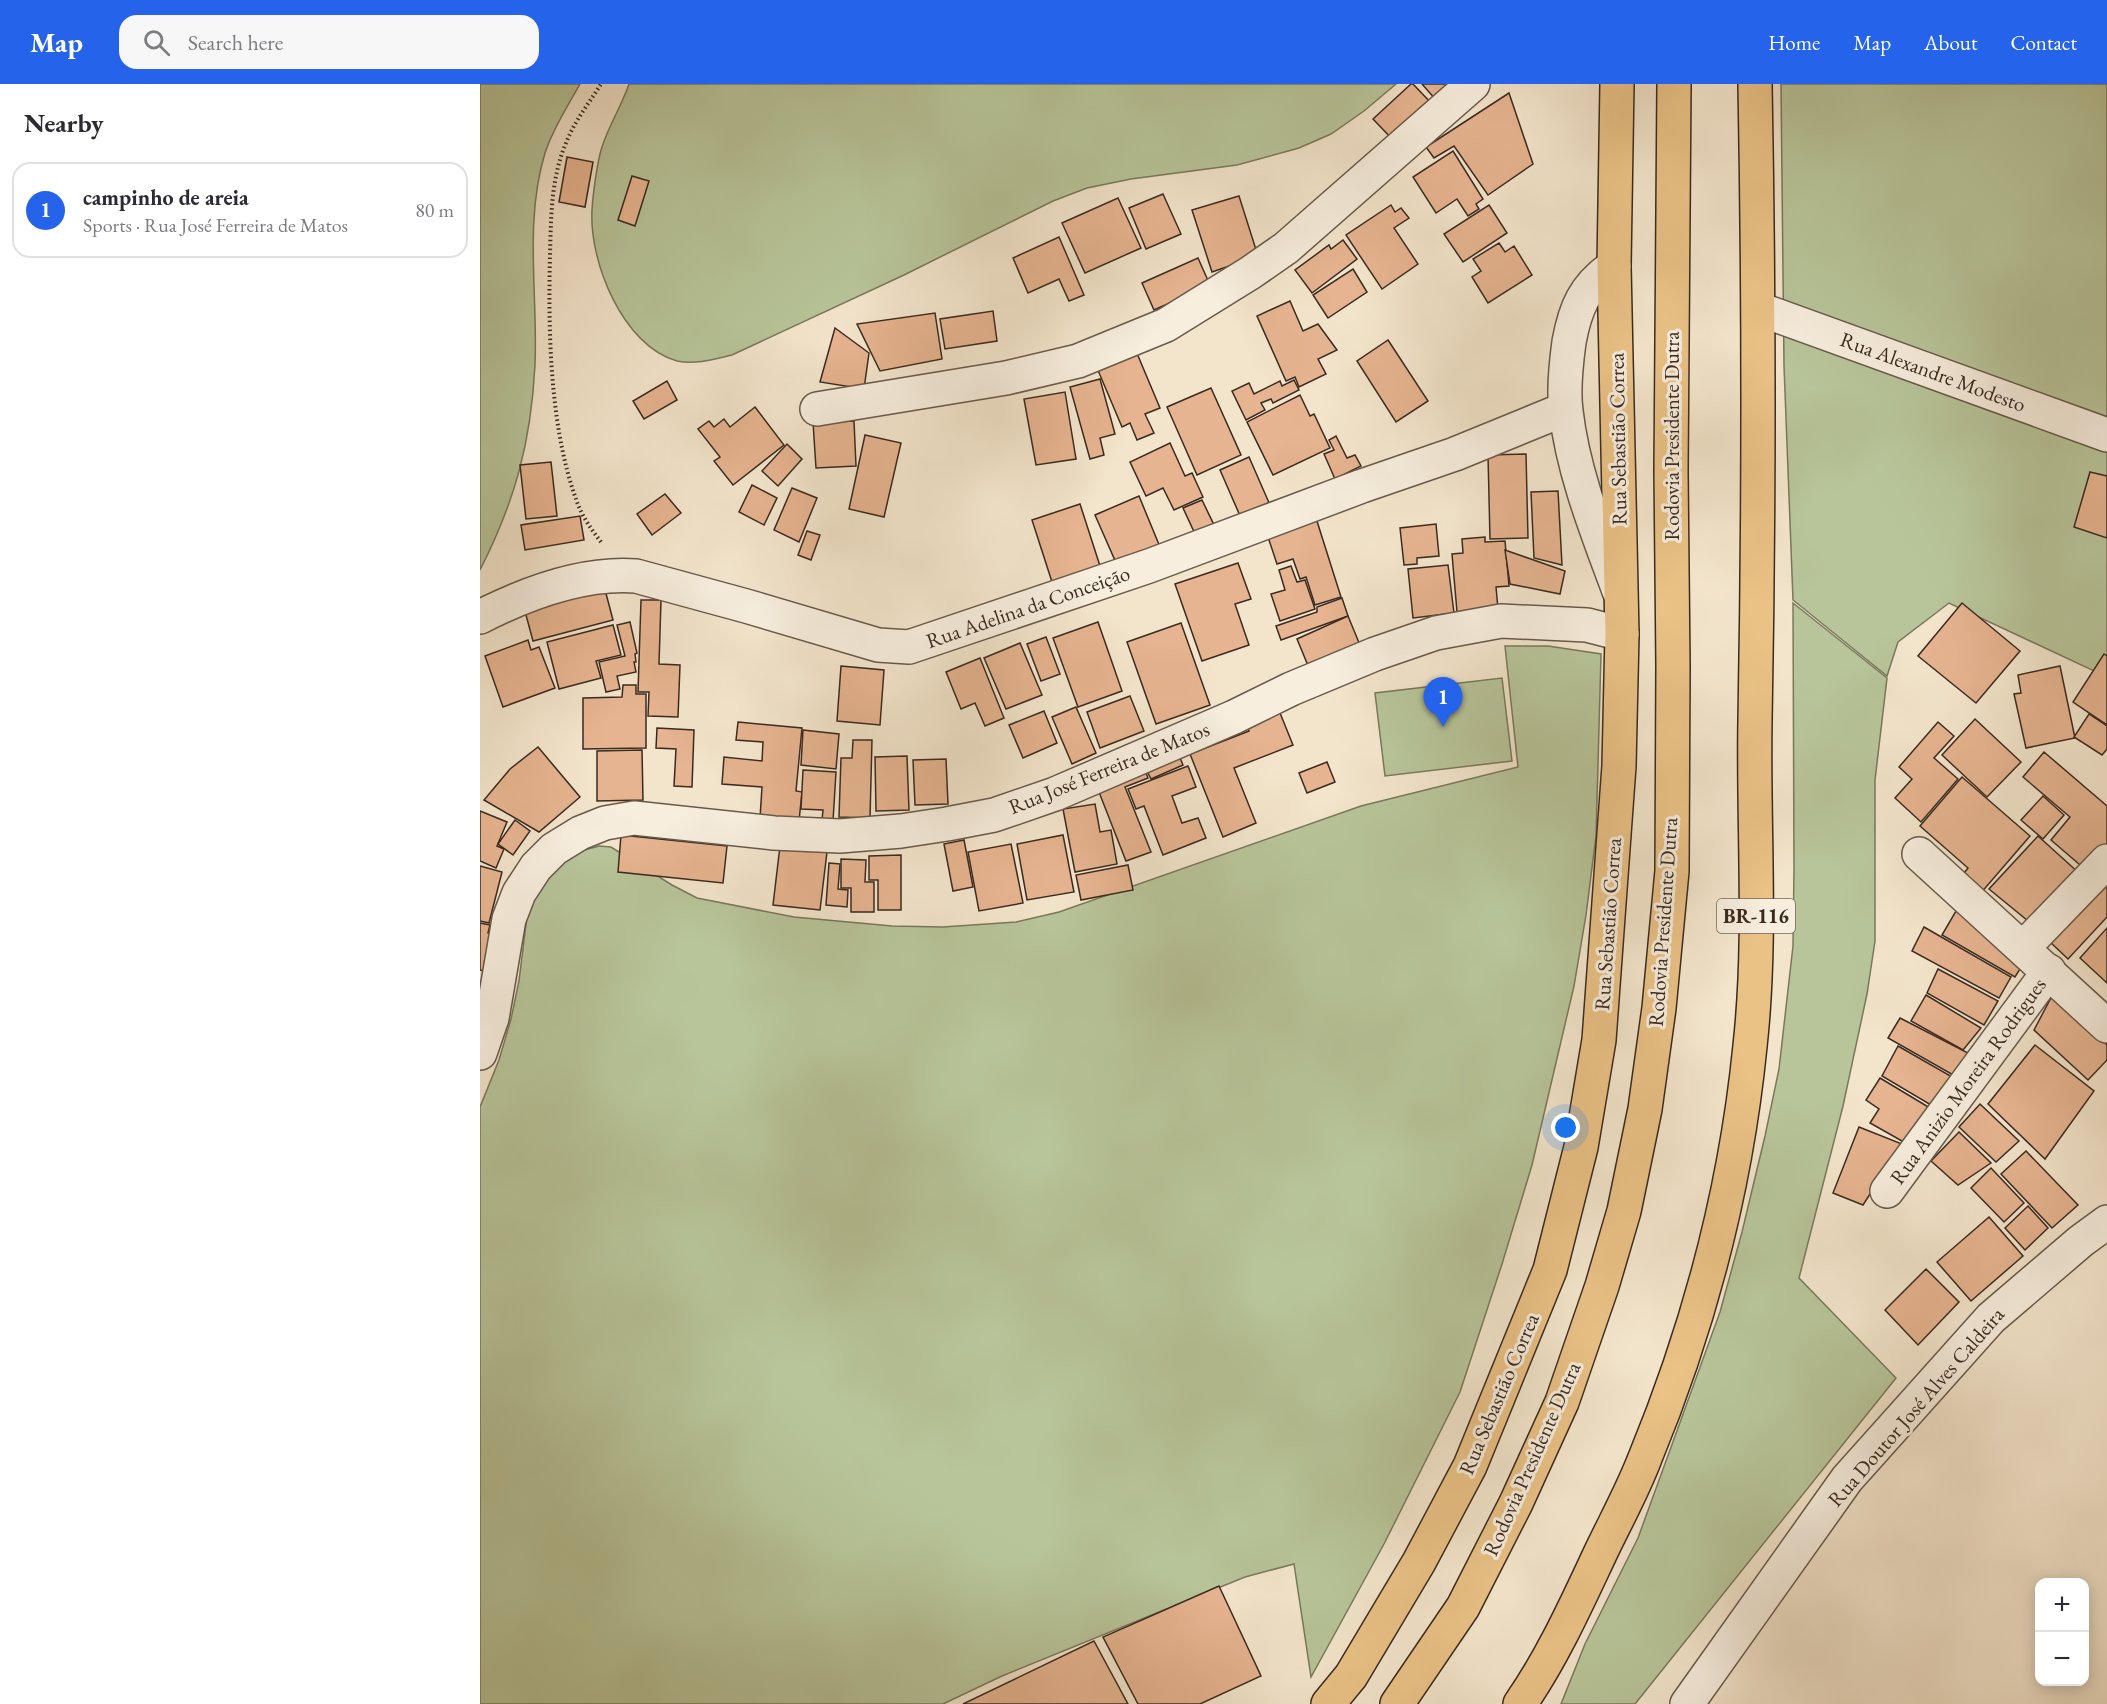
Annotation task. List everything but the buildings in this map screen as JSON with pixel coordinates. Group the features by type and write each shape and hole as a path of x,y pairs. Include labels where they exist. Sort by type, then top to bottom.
{"main road":[{"name":"Rua Sebastião Correa","path":"1328,1704 1351,1676 1419,1562 1470,1466 1550,1270 1581,1147 1599,1040 1619,766 1622,634 1614,266 1617,84"},
{"name":"Rodovia Presidente Dutra","path":"1397,1704 1463,1607 1516,1503 1562,1402 1602,1286 1621,1222 1645,1109 1659,1008 1672,872 1671,471 1674,84"},
{"name":"BR-116","path":"1520,1704 1563,1632 1644,1461 1691,1334 1730,1184 1750,1045 1757,906 1755,727 1759,309 1755,84"},
{"path":"1546,1704 1563,1665 1618,1560 1697,1368 1728,1270 1749,1173 1765,1063 1772,910 1755,727"}],"street":[{"path":"817,409 1006,378 1078,361 1166,325 1286,248 1473,84"},
{"path":"1614,266 1602,274 1580,301 1572,324 1566,362 1565,409 1588,506 1621,596"},
{"name":"Rua Alexandre Modesto","path":"1759,309 2107,435"},
{"name":"Rua Adelina da Conceição","path":"480,618 534,593 598,576 618,574 636,576 714,596 878,645 909,646 925,643 1048,598 1149,566 1362,486 1455,454 1565,409"},
{"name":"Rua José Ferreira de Matos","path":"480,1053 492,1018 509,918 519,893 536,867 555,849 580,833 605,824 634,818 774,833 840,836 901,831 947,824 994,815 1056,794 1234,717 1291,689 1375,654 1436,633 1501,621 1587,624 1622,634"},
{"path":"1919,854 2107,1026"},
{"path":"2023,948 2107,861"},
{"name":"Rua Anizio Moreira Rodrigues","path":"1887,1191 2049,971"},
{"name":"Rua Doutor José Alves Caldeira","path":"1686,1704 1855,1470 1991,1318 2081,1241 2107,1222"},
{"path":"1318,1704 1351,1676"}],"path":[{"path":"601,84 566,142 553,190 549,305 552,369 559,426 576,500 600,541 615,559 636,576"}],"green space":[{"path":"480,84 580,84 552,135 539,179 533,232 535,365 530,420 512,495 480,570"},
{"path":"629,84 1396,84 1364,111 1331,134 1299,148 1237,165 1131,179 1087,188 1053,201 904,275 732,355 691,362 677,361 658,352 641,338 613,299 596,253 592,210 598,161"},
{"path":"1781,84 2107,84 2107,677 1949,603 1898,642 1887,676 1793,600 1784,366"},
{"path":"1793,603 1887,678 1875,780 1875,941 1867,994 1843,1106 1799,1278 1896,1378 1635,1704 1561,1704 1585,1644 1638,1538 1720,1312 1765,1136 1779,1069 1793,946"},
{"path":"1505,646 1548,646 1601,654 1596,836 1574,986 1532,1165 1460,1392 1384,1544 1311,1677 1294,1564 1245,1577 1002,1676 943,1704 480,1704 480,1107 499,1060 511,1019 519,981 528,908 548,869 581,851 599,846 611,847 697,898 794,917 892,926 943,927 1016,922 1059,912 1361,806 1518,767"},
{"path":"1502,678 1512,761 1385,776 1375,693"}],"place":[{"name":"campinho de areia","path":"1443,727"}]}
